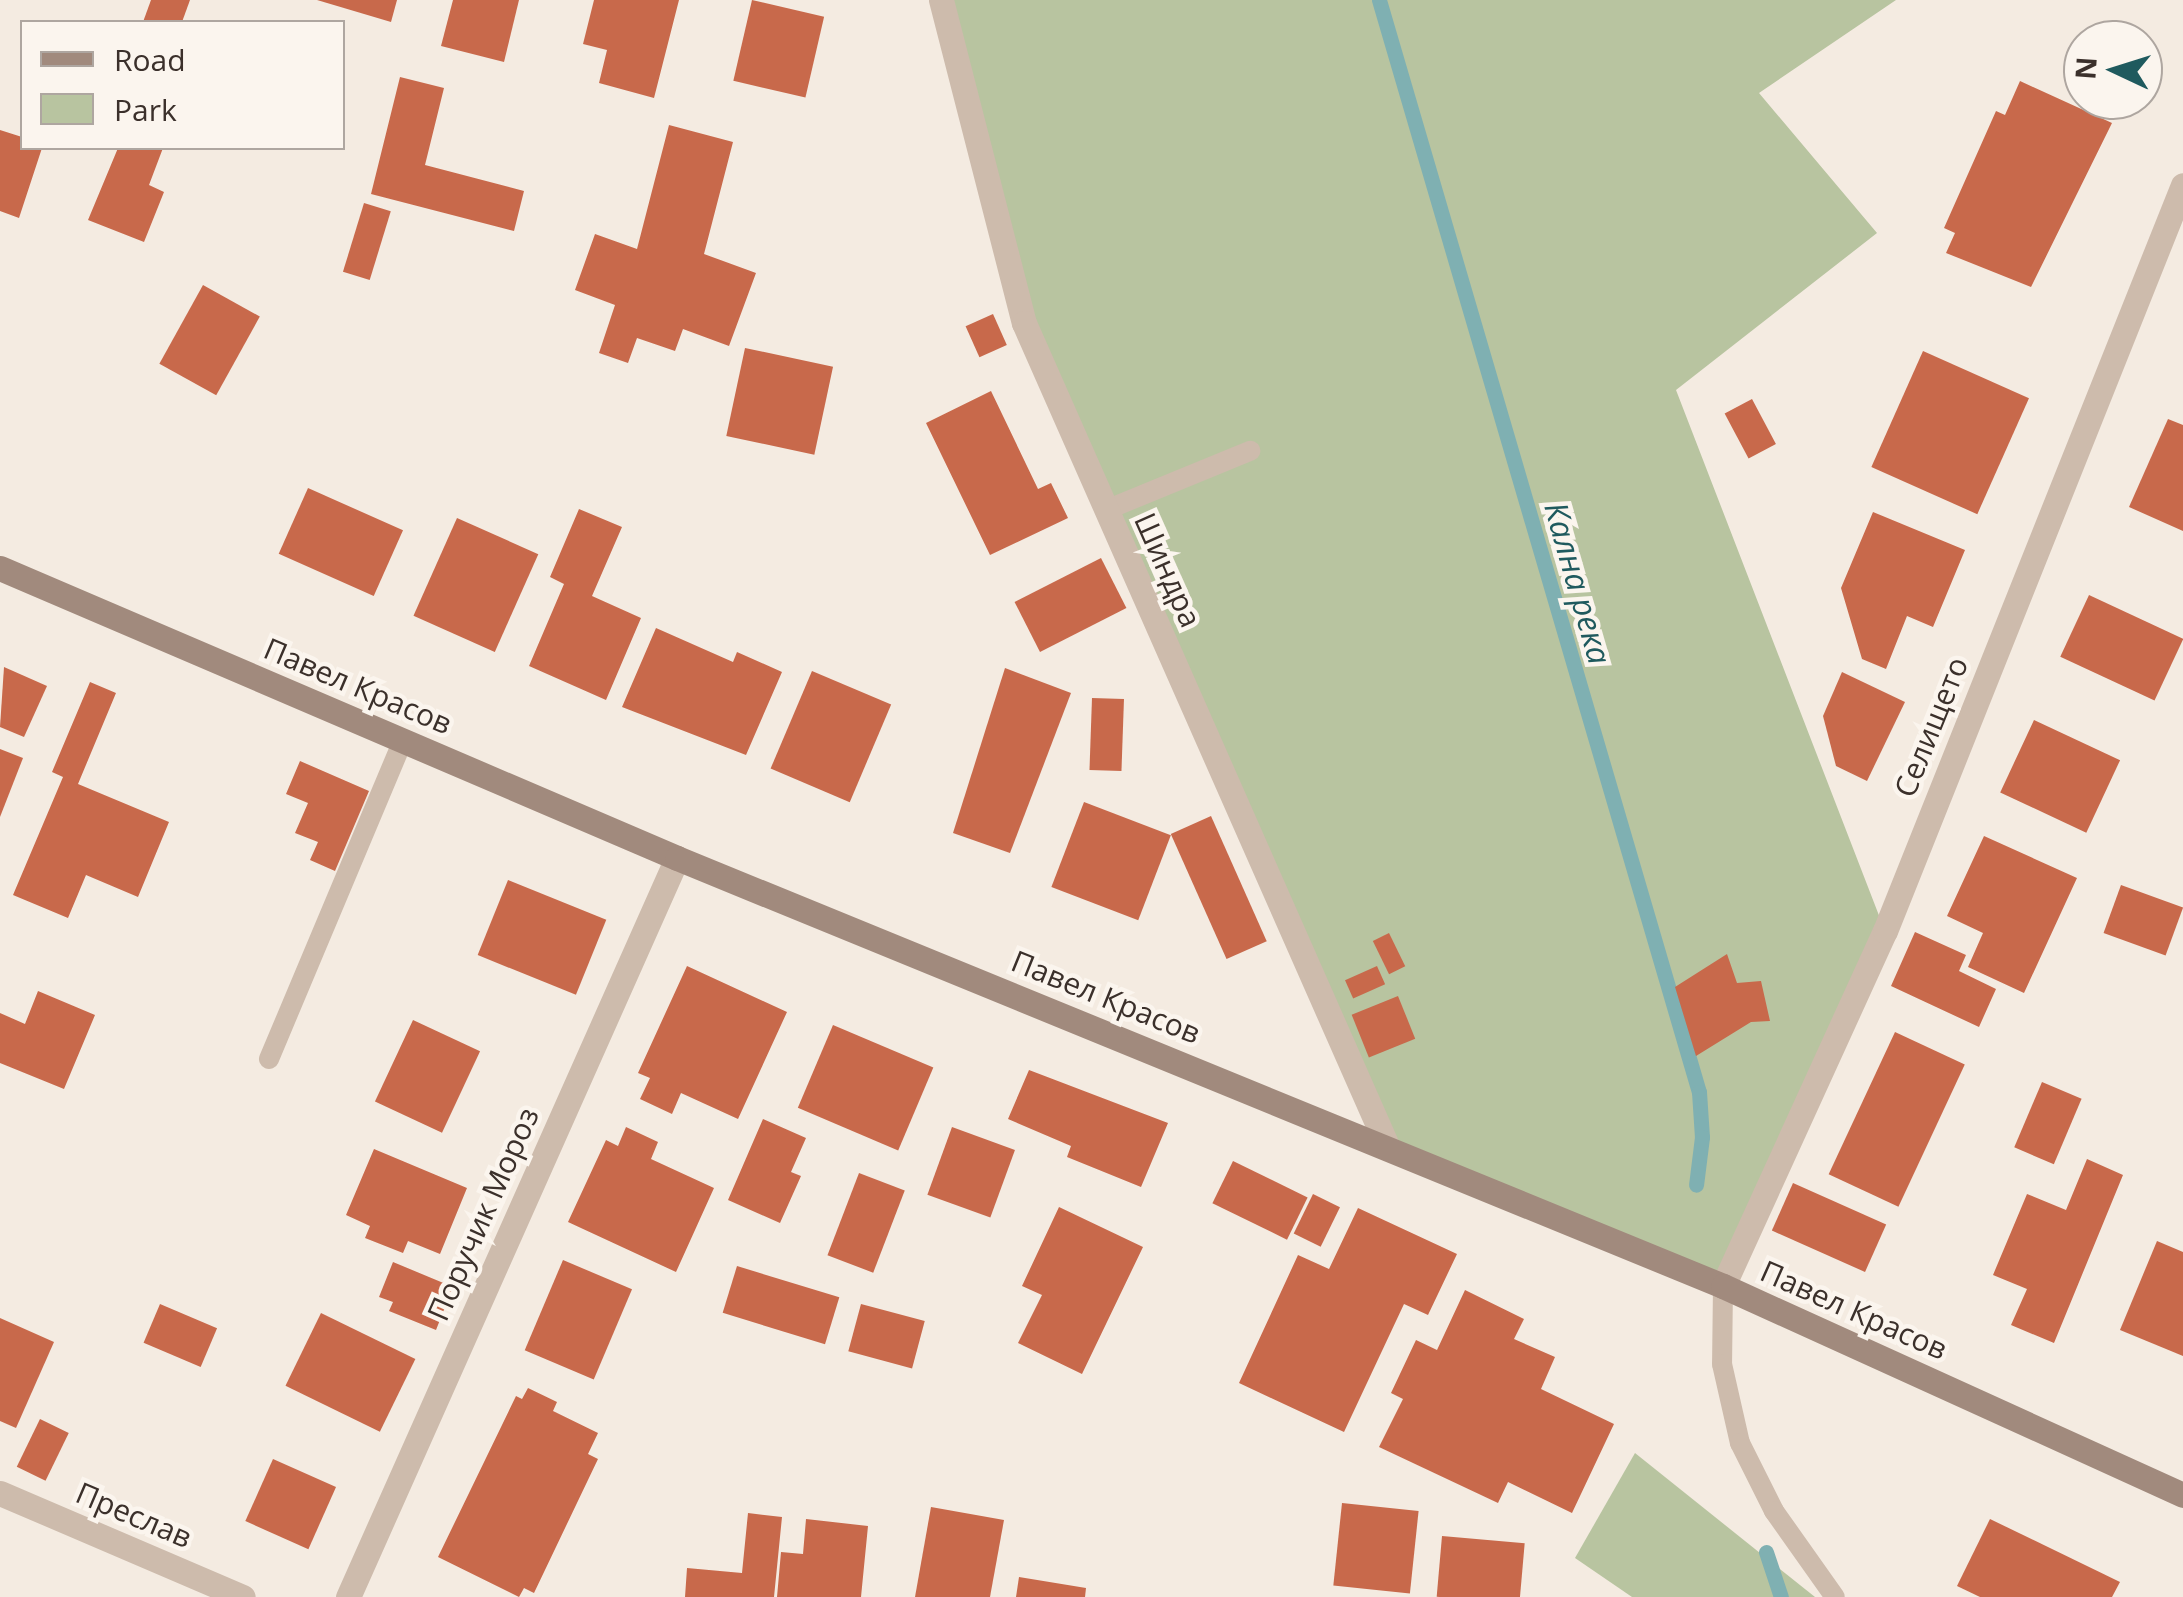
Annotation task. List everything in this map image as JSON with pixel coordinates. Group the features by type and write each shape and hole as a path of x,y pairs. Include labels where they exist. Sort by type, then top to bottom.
{"street":[{"name":"Шиндра","path":"937,1 1024,322 1388,1148"},
{"name":"Селището","path":"1723,1286 1884,932 2183,185"},
{"name":"Павел Красов","path":"0,568 678,858 1723,1286 2183,1495"},
{"name":"Поручик Мороз","path":"348,1597 678,858"},
{"name":"Преслав","path":"0,1493 243,1597"}],"lane":[{"path":"1106,510 1250,451"},
{"path":"269,1059 403,740"},
{"path":"1723,1286 1722,1364 1740,1443 1774,1511 1834,1597"}],"green space":[{"path":"941,0 1896,0 1759,93 1877,233 1676,390 1885,931 1723,1286 1388,1148 1024,323"},
{"path":"1635,1453 1815,1597 1632,1597 1575,1558"}],"building":[{"path":"151,0 190,0 183,20 144,20"},
{"path":"317,0 397,0 391,22"},
{"path":"453,0 519,0 504,62 441,46"},
{"path":"594,0 679,0 654,98 599,83 607,50 583,44"},
{"path":"752,0 824,17 805,98 733,81"},
{"path":"400,77 444,88 425,165 524,191 514,231 371,194"},
{"path":"2020,81 2063,101 2063,120 2112,123 2031,287 1946,253 1955,233 1944,228 1996,111 2005,115"},
{"path":"669,125 733,142 704,254 756,273 729,346 683,329 675,351 637,338 628,363 599,353 615,305 575,290 595,234 637,249"},
{"path":"0,130 20,136 20,150 41,150 19,218 0,211"},
{"path":"117,150 162,150 149,185 164,192 144,242 88,220"},
{"path":"364,203 391,211 370,280 343,272"},
{"path":"203,285 260,317 216,395 159,364"},
{"path":"993,314 1007,345 979,357 966,326"},
{"path":"745,348 833,367 814,455 726,436"},
{"path":"1923,351 2029,398 1977,514 1871,467"},
{"path":"991,391 1038,489 1051,483 1068,518 990,555 926,423"},
{"path":"1752,399 1776,444 1749,459 1725,414"},
{"path":"2168,419 2183,425 2183,531 2129,507"},
{"path":"308,488 403,530 374,596 279,554"},
{"path":"579,509 622,527 592,596 641,618 606,700 529,666 564,584 550,577"},
{"path":"1873,512 1965,550 1933,627 1907,616 1886,669 1862,659 1841,588"},
{"path":"457,518 538,554 495,652 413,616"},
{"path":"1101,558 1126,608 1040,652 1015,602"},
{"path":"2089,595 2183,639 2155,701 2060,657"},
{"path":"656,628 733,662 737,652 782,672 746,755 622,707"},
{"path":"4,667 47,686 24,737 0,727"},
{"path":"1005,668 1071,693 1010,853 953,833"},
{"path":"812,671 891,705 850,802 771,769"},
{"path":"1842,672 1905,702 1867,781 1836,766 1823,716"},
{"path":"90,682 116,693 78,784 169,822 138,897 86,875 68,918 13,895 63,777 52,772"},
{"path":"1092,698 1124,699 1121,771 1089,770"},
{"path":"2034,720 2120,760 2086,833 2000,793"},
{"path":"0,749 23,758 0,817"},
{"path":"300,761 369,791 335,871 310,860 318,842 295,833 308,803 286,794"},
{"path":"1084,802 1171,835 1138,920 1051,887"},
{"path":"1211,816 1267,941 1227,959 1171,834"},
{"path":"1984,836 2077,878 2024,993 1968,967 1983,933 1947,916"},
{"path":"508,880 606,920 576,995 478,955"},
{"path":"2121,885 2183,908 2166,955 2104,933"},
{"path":"1915,932 1966,955 1959,971 1996,989 1979,1027 1891,986"},
{"path":"1389,933 1405,966 1389,974 1373,941"},
{"path":"1727,954 1737,983 1761,981 1770,1021 1751,1022 1696,1056 1675,987"},
{"path":"687,966 787,1012 738,1119 681,1093 672,1114 640,1099 650,1078 638,1073"},
{"path":"1377,966 1385,984 1353,999 1345,980"},
{"path":"38,991 95,1015 64,1089 0,1063 0,1013 25,1024"},
{"path":"1398,996 1415,1039 1369,1057 1352,1015"},
{"path":"413,1020 480,1051 442,1133 375,1102"},
{"path":"833,1025 933,1068 898,1150 798,1108"},
{"path":"1895,1032 1965,1065 1898,1207 1829,1174"},
{"path":"1029,1070 1168,1123 1141,1187 1067,1157 1071,1146 1008,1119"},
{"path":"2042,1082 2082,1099 2054,1164 2014,1147"},
{"path":"763,1119 806,1138 791,1172 801,1176 780,1223 728,1200"},
{"path":"626,1127 658,1142 651,1159 714,1188 676,1272 568,1222 606,1140 618,1146"},
{"path":"952,1127 1015,1150 990,1218 927,1195"},
{"path":"374,1149 467,1188 440,1254 408,1241 403,1253 365,1238 370,1226 346,1215"},
{"path":"2087,1159 2123,1175 2054,1343 2011,1325 2027,1289 1993,1275 2027,1194 2066,1210"},
{"path":"1233,1161 1308,1197 1287,1240 1212,1203"},
{"path":"859,1173 905,1191 873,1273 827,1255"},
{"path":"1793,1183 1886,1224 1865,1272 1772,1231"},
{"path":"1313,1194 1340,1207 1321,1247 1294,1234"},
{"path":"1059,1207 1143,1247 1082,1374 1018,1343 1042,1295 1022,1286"},
{"path":"1358,1208 1457,1254 1428,1315 1404,1304 1344,1432 1239,1383 1298,1255 1329,1269"},
{"path":"2157,1241 2183,1252 2183,1356 2120,1330"},
{"path":"563,1260 632,1289 594,1380 525,1350"},
{"path":"393,1262 453,1287 436,1330 389,1311 393,1302 379,1297"},
{"path":"737,1266 839,1297 825,1344 723,1313"},
{"path":"1465,1290 1524,1319 1514,1339 1555,1357 1541,1389 1614,1424 1572,1513 1508,1482 1498,1503 1379,1447 1403,1399 1391,1393 1416,1340 1437,1350"},
{"path":"160,1304 217,1328 201,1367 144,1343"},
{"path":"861,1304 925,1321 912,1368 848,1351"},
{"path":"321,1313 415,1359 380,1432 285,1386"},
{"path":"0,1318 54,1342 16,1428 0,1421"},
{"path":"528,1388 557,1402 553,1411 598,1433 588,1454 598,1459 534,1593 524,1588 519,1597 438,1557 516,1396 522,1399"},
{"path":"40,1419 69,1433 46,1481 17,1467"},
{"path":"273,1459 336,1487 308,1549 245,1521"},
{"path":"1342,1503 1419,1511 1410,1594 1333,1586"},
{"path":"931,1507 1004,1520 990,1597 915,1597"},
{"path":"748,1513 782,1517 774,1597 685,1597 687,1568 742,1573"},
{"path":"806,1519 868,1526 861,1597 777,1597 781,1552 803,1554"},
{"path":"1990,1519 2120,1582 2112,1597 1980,1597 1957,1586"},
{"path":"1442,1536 1525,1543 1520,1597 1437,1597"},
{"path":"1019,1577 1086,1588 1085,1597 1016,1597"}],"waterway":[{"name":"Кална река","path":"1379,0 1699,1092 1702,1137 1696,1185"},
{"name":"Кална река","path":"1766,1552 1781,1597"}]}
